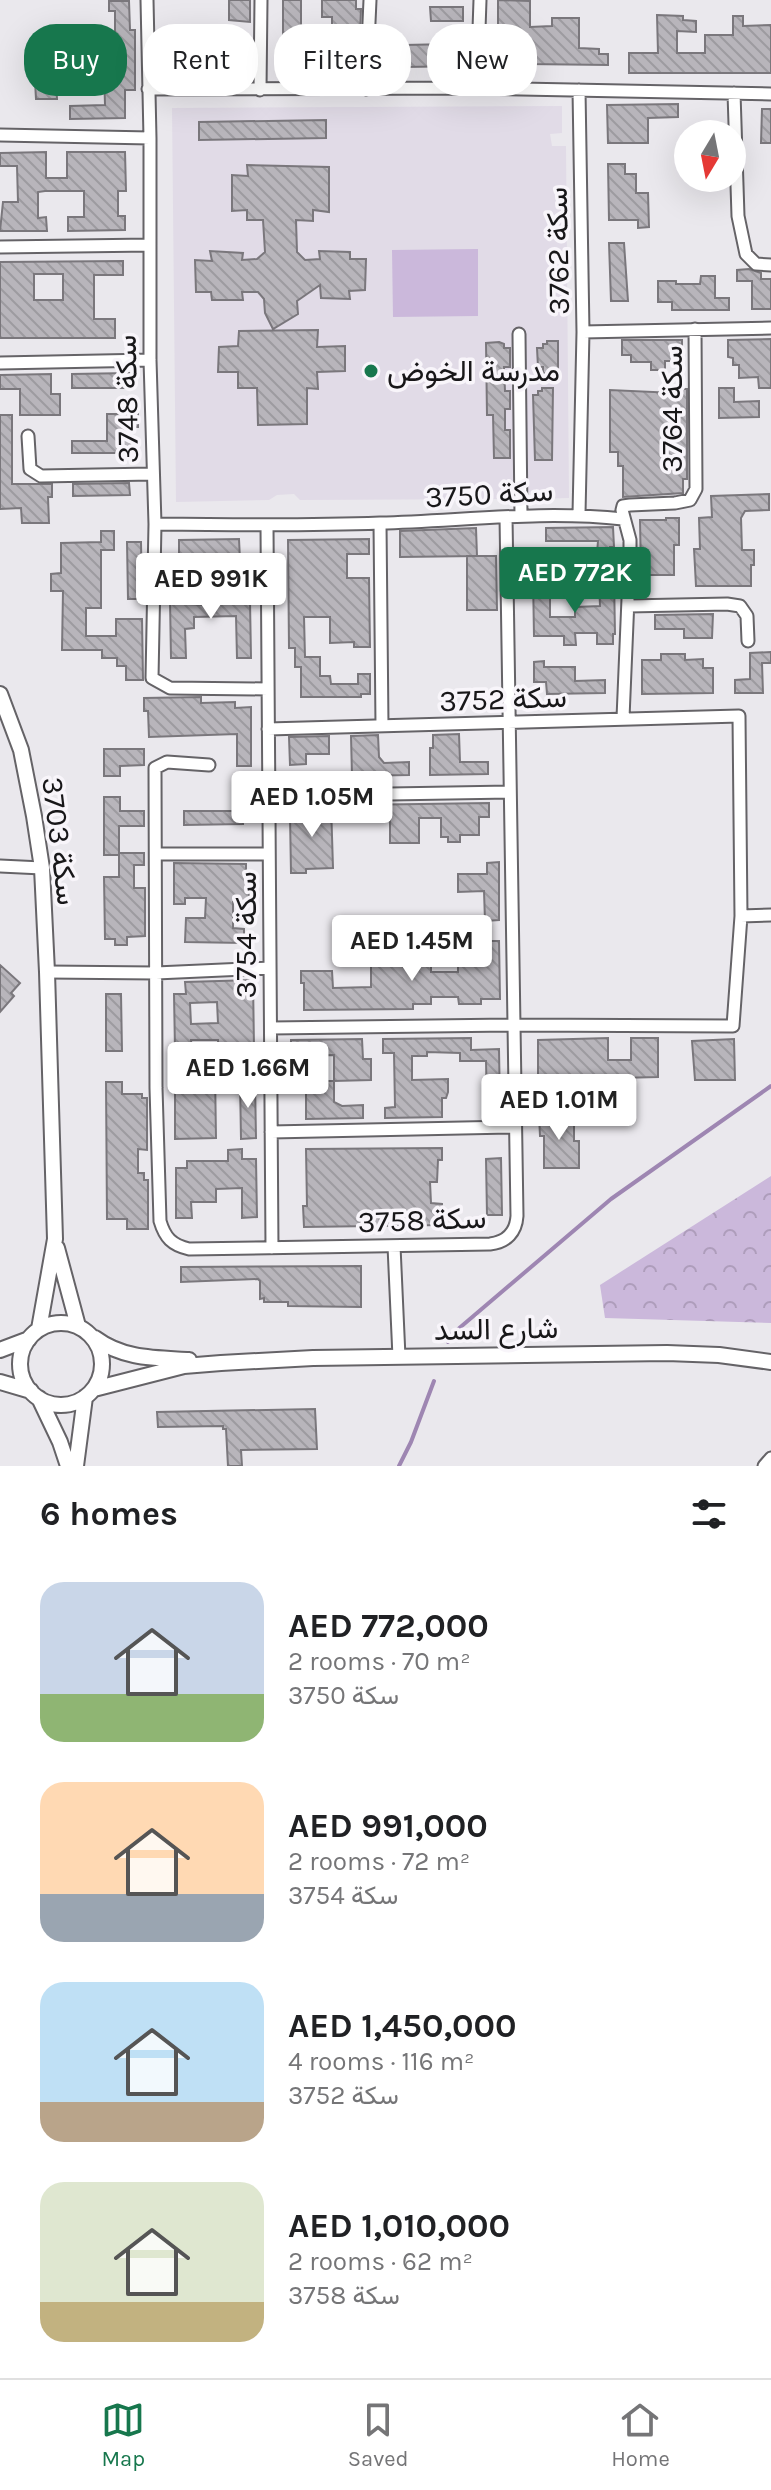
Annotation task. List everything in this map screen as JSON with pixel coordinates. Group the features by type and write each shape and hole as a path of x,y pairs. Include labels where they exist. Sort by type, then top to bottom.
{"street":[{"name":"سكة 3748","path":"147,0 147,24"},
{"path":"261,0 260,90 274,90"},
{"path":"369,24 370,0"},
{"path":"479,24 480,0"},
{"path":"537,89 771,94"},
{"name":"سكة 3762","path":"579,90 583,332 579,514"},
{"path":"734,93 738,216 746,254 756,264 771,265"},
{"name":"سكة 3748","path":"148,96 150,360 155,524 152,678 170,688 268,689"},
{"path":"0,135 150,138"},
{"path":"0,247 150,245"},
{"name":"سكة 3764","path":"583,332 771,328"},
{"name":"سكة 3764","path":"623,519 623,506 690,500 696,489 695,329"},
{"path":"519,334 521,516"},
{"path":"0,363 150,360"},
{"path":"28,436 30,469 41,476 152,474"},
{"name":"سكة 3750","path":"155,524 267,526 579,514 623,519"},
{"name":"سكة 3758","path":"156,973 160,1221 164,1235 175,1245 189,1249 394,1246 496,1243 507,1238 516,1222 506,517"},
{"path":"623,519 630,540 623,718"},
{"path":"380,523 382,726"},
{"name":"سكة 3754","path":"267,526 272,1248"},
{"path":"628,606 740,606 747,616 748,641"},
{"name":"سكة 3703","path":"0,694 21,750 42,868 55,1239 34,1334"},
{"name":"سكة 3752","path":"268,729 739,716 741,916"},
{"path":"156,973 155,768 167,762 209,765"},
{"path":"269,796 510,792"},
{"path":"157,854 269,854"},
{"path":"0,866 42,868"},
{"path":"271,1028 733,1026 741,916 771,915"},
{"path":"47,972 156,973 270,968"},
{"path":"271,1132 515,1127"},
{"name":"سكة 3703","path":"55,1239 84,1330"},
{"path":"394,1246 399,1357"},
{"path":"0,1350 51,1324 65,1323 84,1330 101,1354 100,1378 90,1393 76,1466"},
{"name":"شارع السد","path":"84,1330 108,1348 123,1354 221,1363"},
{"path":"34,1334 22,1350 22,1377 60,1442 68,1466"},
{"name":"شارع السد","path":"90,1393 184,1366 221,1363 667,1353 719,1355 771,1362"},
{"path":"0,1382 62,1405 90,1393"},
{"path":"764,1466 771,1458"}],"shaded area":[{"name":"مدرسة الخوض","path":"562,106 562,133 550,134 552,146 566,146 569,498 534,499 529,492 515,494 509,499 300,500 294,494 277,495 269,500 176,502 172,108"}],"green space":[{"path":"478,249 478,316 393,317 392,250"},
{"path":"771,1176 771,1323 605,1318 600,1285"}],"building":[{"path":"229,0 250,0 250,22 229,20"},
{"path":"283,0 301,0 301,24 283,24"},
{"path":"322,0 356,0 356,9 361,9 360,24 332,24 332,17 322,17"},
{"path":"498,0 530,1 530,24 498,24"},
{"path":"109,1 129,1 130,30 135,30 135,90 127,90 127,24 115,24 115,11 109,11"},
{"path":"430,7 463,7 463,21 431,21"},
{"path":"657,15 683,16 683,20 696,21 696,32 677,31 677,53 705,53 705,35 733,35 733,16 743,16 743,26 771,25 771,73 629,73 629,53 658,53"},
{"path":"552,18 579,18 579,48 599,49 599,54 608,54 608,65 537,64 537,27 552,26"},
{"path":"411,45 427,45 427,67 411,67"},
{"path":"36,96 57,96 57,99 36,99"},
{"path":"105,96 125,96 125,118 70,119 70,106 105,105"},
{"path":"678,104 678,117 648,118 648,143 608,143 607,105"},
{"path":"762,109 771,109 771,143 761,143"},
{"path":"326,120 326,138 199,140 199,122"},
{"path":"46,152 46,178 67,178 67,152 125,152 126,191 118,191 118,216 125,216 125,230 68,231 68,217 84,217 84,191 45,191 38,192 38,218 46,217 47,231 0,231 3,202 18,202 17,166 0,166 0,153"},
{"path":"608,164 625,164 625,174 636,174 636,193 648,193 649,227 638,228 638,220 609,220"},
{"path":"247,165 329,167 329,212 313,210 313,221 296,220 297,252 305,260 320,259 319,251 350,252 350,259 366,259 365,290 349,291 350,299 321,298 320,285 297,301 298,314 273,329 265,313 264,299 258,292 242,292 243,300 212,300 211,292 196,292 195,260 212,261 210,251 243,253 242,260 257,259 265,252 263,220 247,220 247,210 232,211 232,175 248,176"},
{"path":"609,243 624,243 628,301 611,301"},
{"path":"123,261 123,275 94,275 94,319 115,319 115,338 0,338 0,262","holes":["34,274 63,274 63,300 34,300"]},
{"path":"749,269 761,273 761,279 771,279 771,309 752,309 752,281 737,281 737,270"},
{"path":"701,276 715,276 715,298 729,298 729,310 672,310 672,302 658,302 658,281 700,284"},
{"path":"318,330 317,347 345,346 345,371 317,372 318,389 307,388 307,424 258,425 257,388 238,388 238,372 218,372 219,347 238,346 239,331"},
{"path":"771,339 771,388 759,388 758,377 739,378 739,365 733,365 733,358 728,357 728,340"},
{"path":"622,340 682,340 682,355 673,355 673,361 665,361 665,370 651,370 651,362 631,362 631,355 622,355"},
{"path":"547,341 558,341 558,373 543,373 543,367 538,367 537,348 543,348"},
{"path":"486,343 504,344 504,348 510,348 510,367 504,367 505,391 510,391 510,409 505,409 505,430 510,430 510,458 494,458 493,415 487,415"},
{"path":"130,373 130,388 72,388 72,374"},
{"path":"51,374 51,394 60,394 60,415 20,415 20,389 0,389 0,375"},
{"path":"542,388 553,388 552,460 535,460 533,395 538,395"},
{"path":"719,388 734,388 734,402 759,401 759,417 719,418"},
{"path":"675,389 687,389 687,479 683,479 683,493 623,497 623,466 618,466 618,452 610,452 610,390 675,393"},
{"path":"107,414 138,414 138,427 130,427 131,453 72,453 72,441 107,441"},
{"path":"0,415 12,415 12,484 52,484 52,497 48,497 49,523 22,523 21,508 0,509"},
{"path":"129,483 130,495 73,496 73,484"},
{"path":"769,494 769,510 745,511 741,518 742,550 754,550 751,586 696,586 694,549 700,549 699,518 712,517 711,496"},
{"path":"679,518 679,545 674,545 674,575 641,575 640,520"},
{"path":"613,527 614,547 610,547 610,554 597,553 598,541 546,541 546,528"},
{"path":"476,528 477,556 400,557 400,531"},
{"path":"101,531 114,531 114,550 101,550 101,608 86,608 86,636 116,636 116,619 142,619 143,680 126,680 126,666 117,666 117,658 102,658 102,650 62,650 63,591 51,591 51,574 61,573 61,543 101,542"},
{"path":"239,539 240,560 219,560 219,554 179,555 179,540"},
{"path":"369,539 369,554 347,554 347,578 369,578 370,647 354,647 354,642 330,643 330,617 304,617 305,657 320,657 320,676 330,676 331,684 358,684 358,674 370,674 370,694 361,694 361,697 301,697 301,667 295,667 295,648 289,648 288,540"},
{"path":"127,542 141,542 142,599 128,599"},
{"path":"467,556 496,556 497,610 467,610"},
{"path":"533,577 550,577 550,617 575,617 575,607 600,606 599,579 614,578 613,644 597,644 597,633 575,633 576,645 564,645 564,636 534,636"},
{"path":"231,588 231,601 250,601 251,658 237,658 236,616 194,617 194,628 185,629 186,658 171,658 170,601 210,605 210,589"},
{"path":"713,614 712,638 684,638 684,629 655,629 655,615"},
{"path":"771,652 771,663 762,663 763,693 735,693 735,680 750,679 750,653"},
{"path":"661,654 685,654 685,660 703,659 703,668 713,668 713,693 642,694 642,660 661,660"},
{"path":"544,661 544,667 575,667 575,681 605,680 605,693 547,694 546,682 534,682 534,662"},
{"path":"201,697 201,703 235,702 235,708 251,707 251,766 237,766 237,734 149,737 144,698"},
{"path":"459,734 460,762 488,762 488,774 430,775 433,735"},
{"path":"378,735 379,757 384,763 409,762 409,775 352,776 351,736"},
{"path":"329,736 329,754 306,754 306,764 290,765 289,737"},
{"path":"104,749 144,749 144,765 120,766 120,776 104,776"},
{"path":"104,797 120,797 120,811 144,811 144,826 119,826 119,855 104,855"},
{"path":"489,803 489,817 479,817 479,835 460,835 460,842 448,842 448,837 441,837 441,818 419,818 419,843 390,843 390,817 352,818 352,805"},
{"path":"331,804 333,868 291,873 290,816 299,816 299,805"},
{"path":"184,811 242,811 243,824 184,825"},
{"path":"119,853 144,853 144,865 134,865 134,888 145,888 145,936 127,937 127,945 115,945 115,939 105,939 104,877 119,877"},
{"path":"499,862 499,920 485,921 484,891 458,892 458,874 487,874 487,863"},
{"path":"174,863 246,864 249,901 233,902 233,928 244,929 244,943 185,942 186,918 205,918 206,898 185,898 185,904 174,904"},
{"path":"458,941 499,941 500,999 481,999 481,1004 459,1004 458,997 431,997 431,1004 413,1004 413,1009 304,1010 301,971 332,971 333,988 371,987 371,961 401,961 401,966 431,965 431,972 458,972"},
{"path":"0,965 20,983 11,993 14,996 0,1012"},
{"path":"253,980 254,1048 238,1048 238,1058 219,1059 218,1040 191,1040 192,1050 175,1050 174,994 186,994 185,982","holes":["217,1002 218,1023 191,1024 190,1003"]},
{"path":"106,994 121,994 122,1051 106,1051"},
{"path":"471,1038 471,1050 499,1049 500,1107 487,1108 486,1061 460,1061 460,1053 427,1052 427,1056 412,1056 412,1080 448,1079 448,1092 446,1098 442,1098 442,1117 385,1118 385,1108 395,1107 394,1053 383,1053 383,1039"},
{"path":"608,1038 608,1060 631,1060 631,1038 658,1038 658,1077 618,1078 618,1089 608,1089 608,1076 580,1077 580,1089 554,1090 554,1078 538,1078 538,1040"},
{"path":"362,1039 363,1059 371,1059 371,1080 334,1081 334,1055 291,1056 291,1040"},
{"path":"734,1039 735,1080 695,1080 692,1041"},
{"path":"203,1071 215,1071 216,1138 175,1139 175,1081 203,1080"},
{"path":"240,1081 255,1081 256,1138 241,1139"},
{"path":"306,1081 334,1081 334,1102 342,1106 363,1105 363,1118 306,1119"},
{"path":"106,1082 122,1082 122,1094 142,1094 142,1098 147,1098 147,1150 138,1149 138,1173 144,1173 144,1180 148,1180 148,1229 127,1229 127,1219 107,1219"},
{"path":"539,1115 574,1116 574,1141 579,1141 579,1168 544,1168 544,1136 540,1136"},
{"path":"442,1148 437,1182 430,1182 431,1203 442,1204 443,1225 304,1227 303,1206 307,1206 306,1149"},
{"path":"242,1149 242,1159 256,1159 257,1217 242,1218 242,1188 216,1189 216,1202 191,1202 192,1218 176,1218 176,1168 187,1168 187,1161 228,1161 228,1150"},
{"path":"501,1158 502,1215 487,1215 486,1159"},
{"path":"361,1266 361,1307 288,1306 288,1302 264,1302 264,1298 260,1299 258,1279 181,1282 181,1267"},
{"path":"315,1409 317,1449 241,1450 242,1466 228,1466 226,1429 223,1426 158,1427 157,1412"}],"waterway":[{"path":"448,1342 450,1336 611,1199 771,1086"},
{"path":"399,1466 434,1381"}],"place":[{"name":"مدرسة الخوض","path":"371,371"}]}
